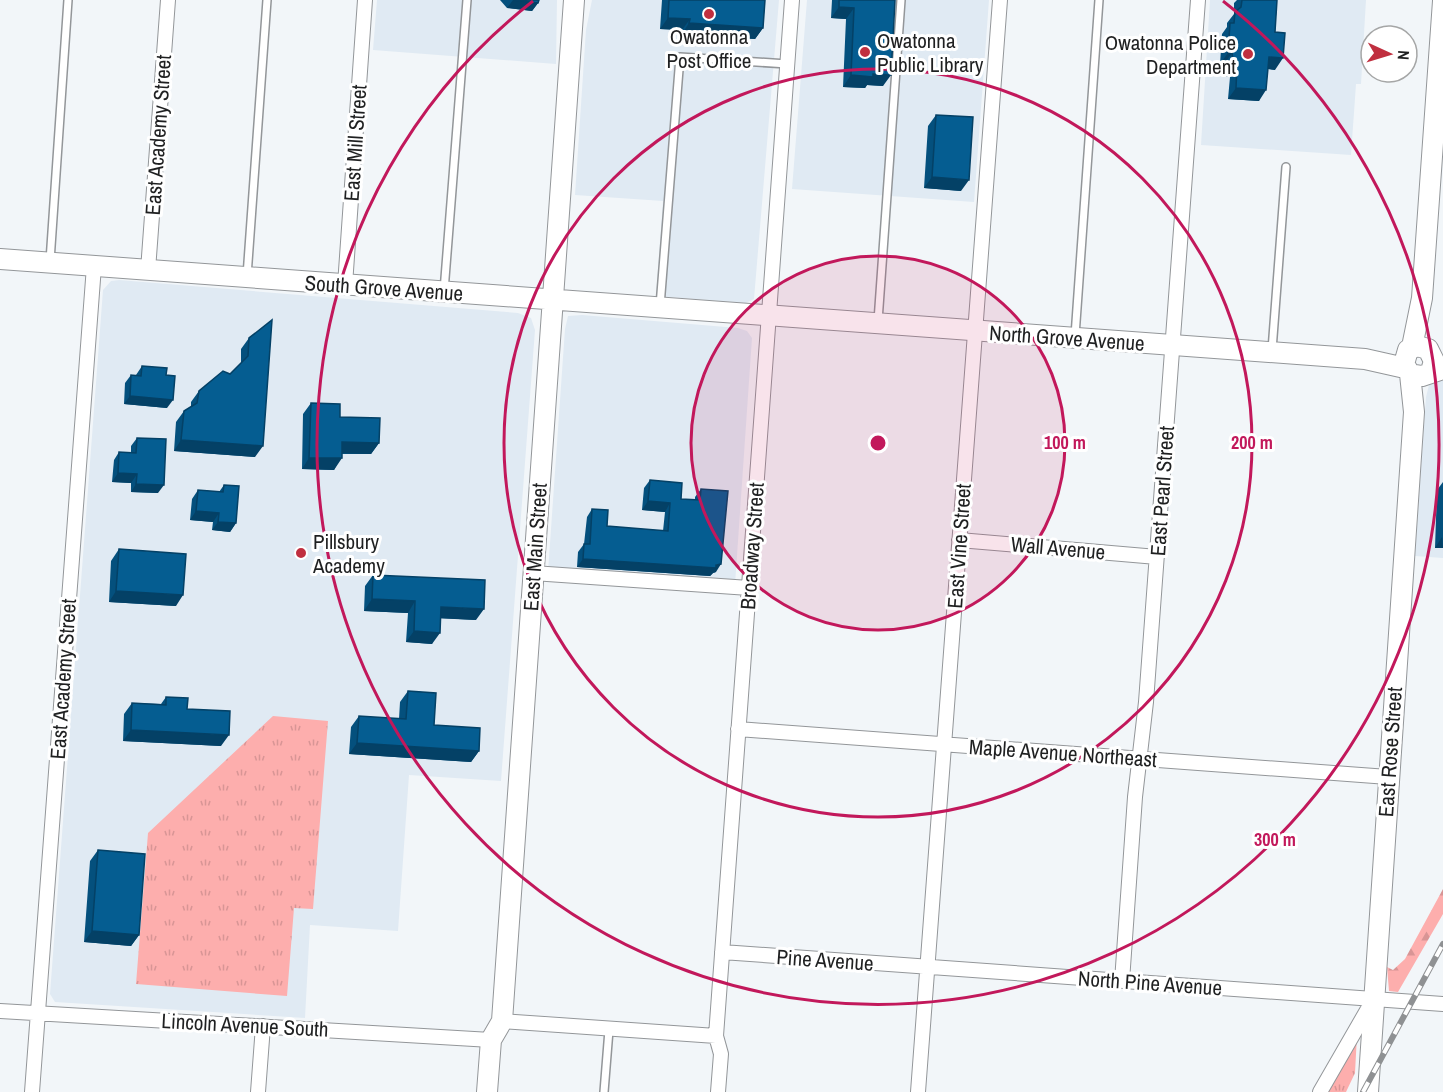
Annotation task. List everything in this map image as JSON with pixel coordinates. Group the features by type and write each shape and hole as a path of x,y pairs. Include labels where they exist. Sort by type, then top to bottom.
{"main road":[{"name":"East Main Street","path":"487,1092 491,1040 502,1021 574,0"},
{"name":"East Rose Street","path":"1368,1092 1414,412 1424,362 1426,306 1422,298 1443,1"},
{"name":"South Grove Avenue","path":"0,259 768,316"},
{"name":"North Grove Avenue","path":"768,316 1424,362"}],"street":[{"name":"East Academy Street","path":"148,270 168,0"},
{"name":"East Mill Street","path":"345,285 365,0"},
{"name":"Broadway Street","path":"718,1092 721,1054 716,1036 792,0"},
{"name":"East Vine Street","path":"918,1092 1000,0"},
{"name":"East Pearl Street","path":"1122,981 1157,557 1198,0"},
{"name":"East Academy Street","path":"32,1092 94,266"},
{"name":"Wall Avenue","path":"959,540 1157,557"},
{"path":"533,573 749,588"},
{"name":"Maple Avenue Northeast","path":"738,729 1388,777"},
{"name":"Pine Avenue","path":"722,952 927,968"},
{"name":"North Pine Avenue","path":"927,968 1373,1000"},
{"path":"1320,1092 1373,1000 1443,1004"},
{"name":"Lincoln Avenue South","path":"0,1011 491,1040"},
{"path":"502,1021 716,1036"},
{"path":"258,1092 263,1026"}],"lane":[{"path":"50,263 68,0"},
{"path":"247,278 267,0"},
{"path":"444,292 467,0"},
{"path":"878,324 901,0"},
{"path":"1075,338 1099,0"},
{"path":"660,308 680,57 787,64"},
{"path":"1272,352 1286,167"},
{"path":"604,1092 609,1030"}],"shaded area":[{"path":"377,0 557,0 556,64 373,50"},
{"path":"592,0 779,0 754,299 746,303 656,296 663,201 575,195 586,30"},
{"path":"807,0 989,0 974,202 792,189"},
{"path":"1210,0 1366,0 1365,24 1359,24 1359,84 1356,84 1351,155 1201,145"},
{"name":"Pillsbury Academy","path":"111,281 518,313 531,318 535,330 501,781 409,775 398,931 310,925 305,1018 55,1002 50,994 103,290"},
{"path":"582,315 738,328 747,331 752,338 735,585 548,572 565,329 568,316"},
{"path":"1438,378 1443,379 1443,558 1415,556 1426,397 1429,385"}],"green space":[{"path":"273,716 328,721 313,909 294,908 287,996 136,984 148,833"},
{"path":"1443,889 1443,914 1398,992 1389,991 1387,967 1393,970 1405,959"},
{"path":"1357,1035 1355,1073 1346,1092 1325,1092"}],"building":[{"path":"514,0 539,0 538,3"},
{"name":"Owatonna Post Office","path":"669,0 765,0 763,28 689,23 690,19 668,18"},
{"name":"Owatonna Public Library","path":"839,0 895,0 891,75 873,74 873,77 851,75 854,8 839,7"},
{"name":"Owatonna Police Department","path":"1242,0 1277,0 1275,32 1285,33 1283,58 1269,57 1266,90 1236,88 1237,66 1234,66 1232,53 1228,53 1230,23 1234,23 1235,12 1241,7"},
{"path":"936,115 973,117 969,180 932,177"},
{"path":"272,320 263,446 181,440 184,411 197,403 199,391 223,371 230,374 248,356 249,338"},
{"path":"142,366 167,368 166,375 175,376 173,400 130,396 131,375 141,376"},
{"path":"311,403 340,404 340,417 380,418 379,443 342,442 342,458 309,458"},
{"path":"137,438 166,439 164,485 136,484 137,474 118,473 119,452 136,453"},
{"path":"650,480 682,483 681,499 700,500 701,489 728,491 721,564 716,565 716,568 583,559 584,544 590,544 592,509 608,510 607,526 668,531 670,503 648,501"},
{"path":"224,485 239,486 236,523 218,522 219,513 196,511 198,490 223,492"},
{"path":"119,549 186,554 183,595 116,591"},
{"path":"373,575 485,580 484,609 441,607 440,633 414,631 415,601 372,599"},
{"path":"408,691 436,693 434,725 480,728 479,751 357,743 359,716 406,719"},
{"path":"166,697 188,698 187,709 230,711 229,735 131,730 132,703 166,705"},
{"path":"98,850 145,854 139,935 92,931"}],"railway":[{"path":"1363,1092 1443,944"}],"place":[{"name":"Owatonna Post Office","path":"709,14"},
{"name":"Owatonna Public Library","path":"865,52"},
{"name":"Owatonna Police Department","path":"1248,54"},
{"name":"Pillsbury Academy","path":"301,553"}]}
